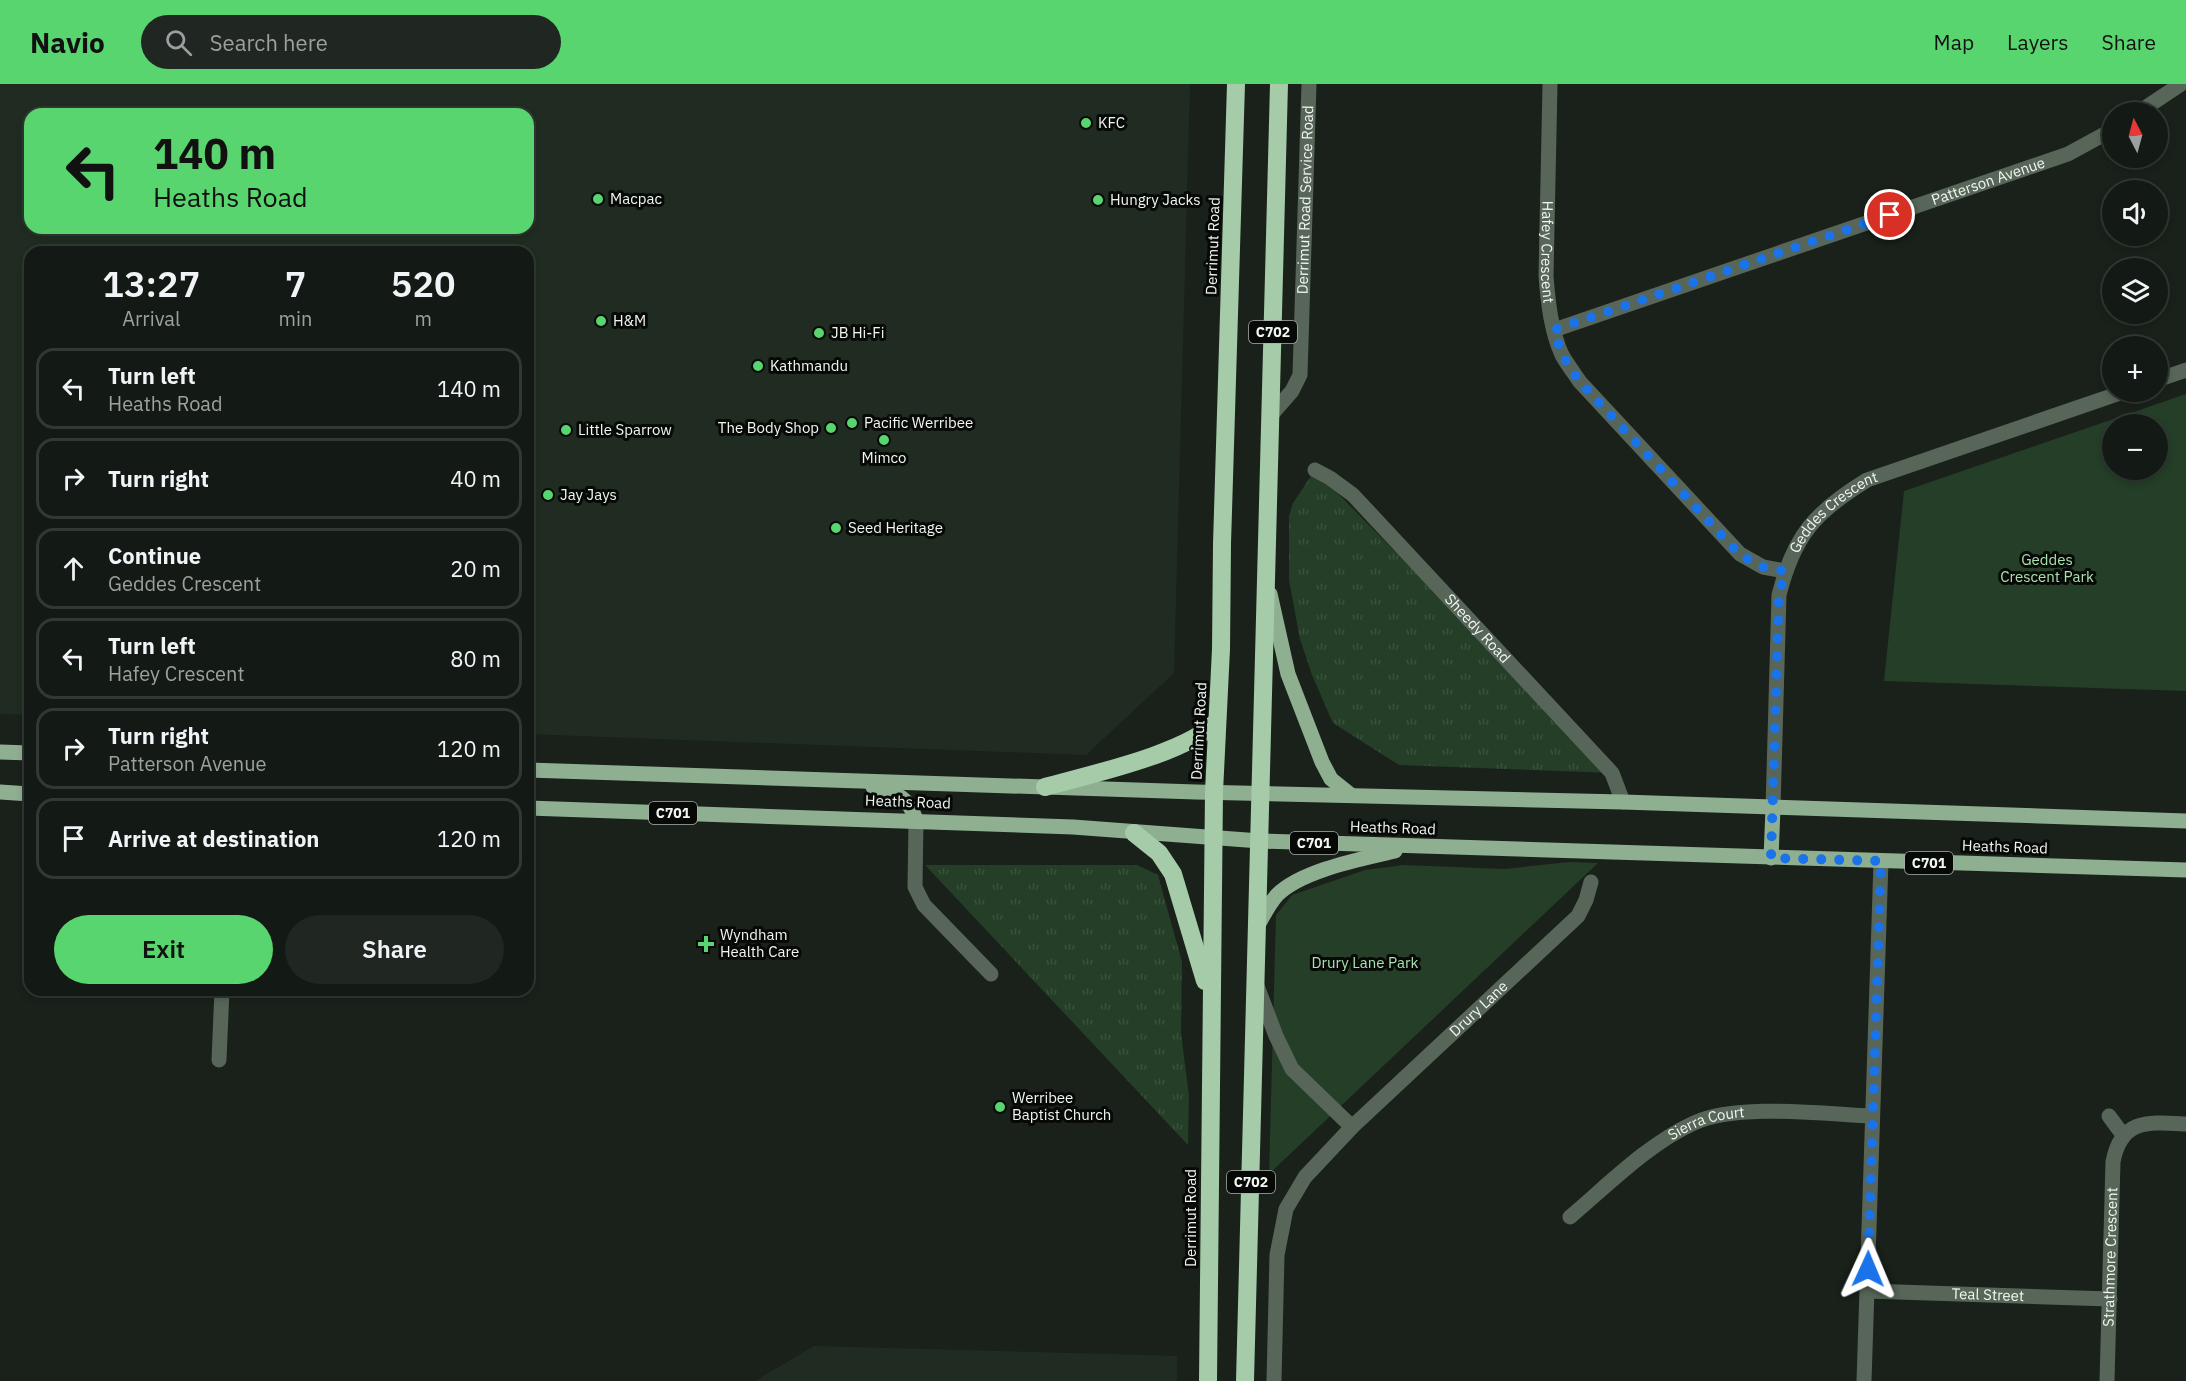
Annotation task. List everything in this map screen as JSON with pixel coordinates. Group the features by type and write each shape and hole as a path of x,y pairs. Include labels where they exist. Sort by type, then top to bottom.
{"highway":[{"name":"C702","path":"1245,1381 1279,84"},
{"name":"Derrimut Road","path":"1208,1381 1213,837 1221,649 1234,90"},
{"path":"1044,787 1149,757 1190,741 1209,730 1217,721"},
{"path":"1134,833 1159,853 1173,874 1210,997"}],"main road":[{"path":"1266,579 1288,674 1322,762 1331,779 1351,795"},
{"path":"0,752 24,753"},
{"name":"Heaths Road","path":"534,770 2186,821"},
{"path":"850,781 900,795 912,807 916,820"},
{"path":"0,792 24,794"},
{"name":"Heaths Road","path":"534,808 1073,827 1260,841 2186,870"},
{"path":"1771,858 1773,808"},
{"path":"1257,927 1280,892 1308,876 1344,863 1416,846"}],"street":[{"name":"Derrimut Road Service Road","path":"1271,415 1292,391 1300,375 1309,84"},
{"name":"Hafey Crescent","path":"1550,84 1546,276 1554,330 1562,355 1580,382 1740,555 1763,567 1785,571"},
{"path":"2154,102 2181,84"},
{"name":"Patterson Avenue","path":"1554,330 2068,154 2102,135"},
{"path":"2168,376 2186,370"},
{"name":"Geddes Crescent","path":"1773,808 1779,595 1785,571 1801,537 1813,521 1836,499 1867,480 2102,399"},
{"name":"Sheedy Road","path":"1315,470 1353,495 1612,773 1623,802"},
{"path":"916,820 915,887 924,905 991,974"},
{"path":"1864,1381 1881,861"},
{"name":"Drury Lane","path":"1274,1381 1277,1255 1286,1209 1305,1177 1352,1127 1578,916 1591,882"},
{"path":"1256,983 1276,1036 1292,1069 1352,1127"},
{"path":"219,1060 222,996"},
{"name":"Sierra Court","path":"1570,1217 1663,1140 1696,1122 1729,1113 1770,1112 1872,1116"},
{"path":"2109,1116 2123,1135 2135,1126 2152,1122 2186,1124"},
{"name":"Strathmore Crescent","path":"2107,1381 2113,1162 2115,1147 2123,1135"},
{"name":"Teal Street","path":"1868,1291 2109,1299"}],"shaded area":[{"name":"Pacific Werribee","path":"0,84 1190,84 1174,673 1086,755 534,734 534,246 24,246 24,715 0,714"},
{"path":"814,1346 1177,1356 1177,1381 755,1381"}],"green space":[{"name":"Geddes Crescent Park","path":"2186,394 2186,691 1884,681 1904,491 2102,423 2102,480 2168,480 2168,414 2128,414"},
{"path":"1315,470 1612,773 1399,765 1333,723 1312,675 1300,639 1289,580 1289,516 1293,503"},
{"name":"Drury Lane Park","path":"1569,862 1598,863 1269,1174 1276,915 1292,895 1365,870 1404,865 1504,869"},
{"path":"925,865 1137,865 1158,875 1182,962 1181,1033 1189,1096 1188,1145"}],"place":[{"name":"KFC","path":"1086,123"},
{"name":"Macpac","path":"598,199"},
{"name":"Hungry Jacks","path":"1098,200"},
{"name":"H&M","path":"601,321"},
{"name":"JB Hi-Fi","path":"819,333"},
{"name":"Kathmandu","path":"758,366"},
{"name":"Pacific Werribee","path":"852,423"},
{"name":"The Body Shop","path":"831,428"},
{"name":"Little Sparrow","path":"566,430"},
{"name":"Mimco","path":"884,440"},
{"name":"Jay Jays","path":"548,495"},
{"name":"Seed Heritage","path":"836,528"},
{"name":"Wyndham Health Care","path":"706,944"},
{"name":"Werribee Baptist Church","path":"1000,1107"}],"route":[{"path":"1868,1269 1881,861 1771,858 1779,595 1785,571 1763,567 1740,555 1580,382 1562,355 1554,330 1890,215"}]}
